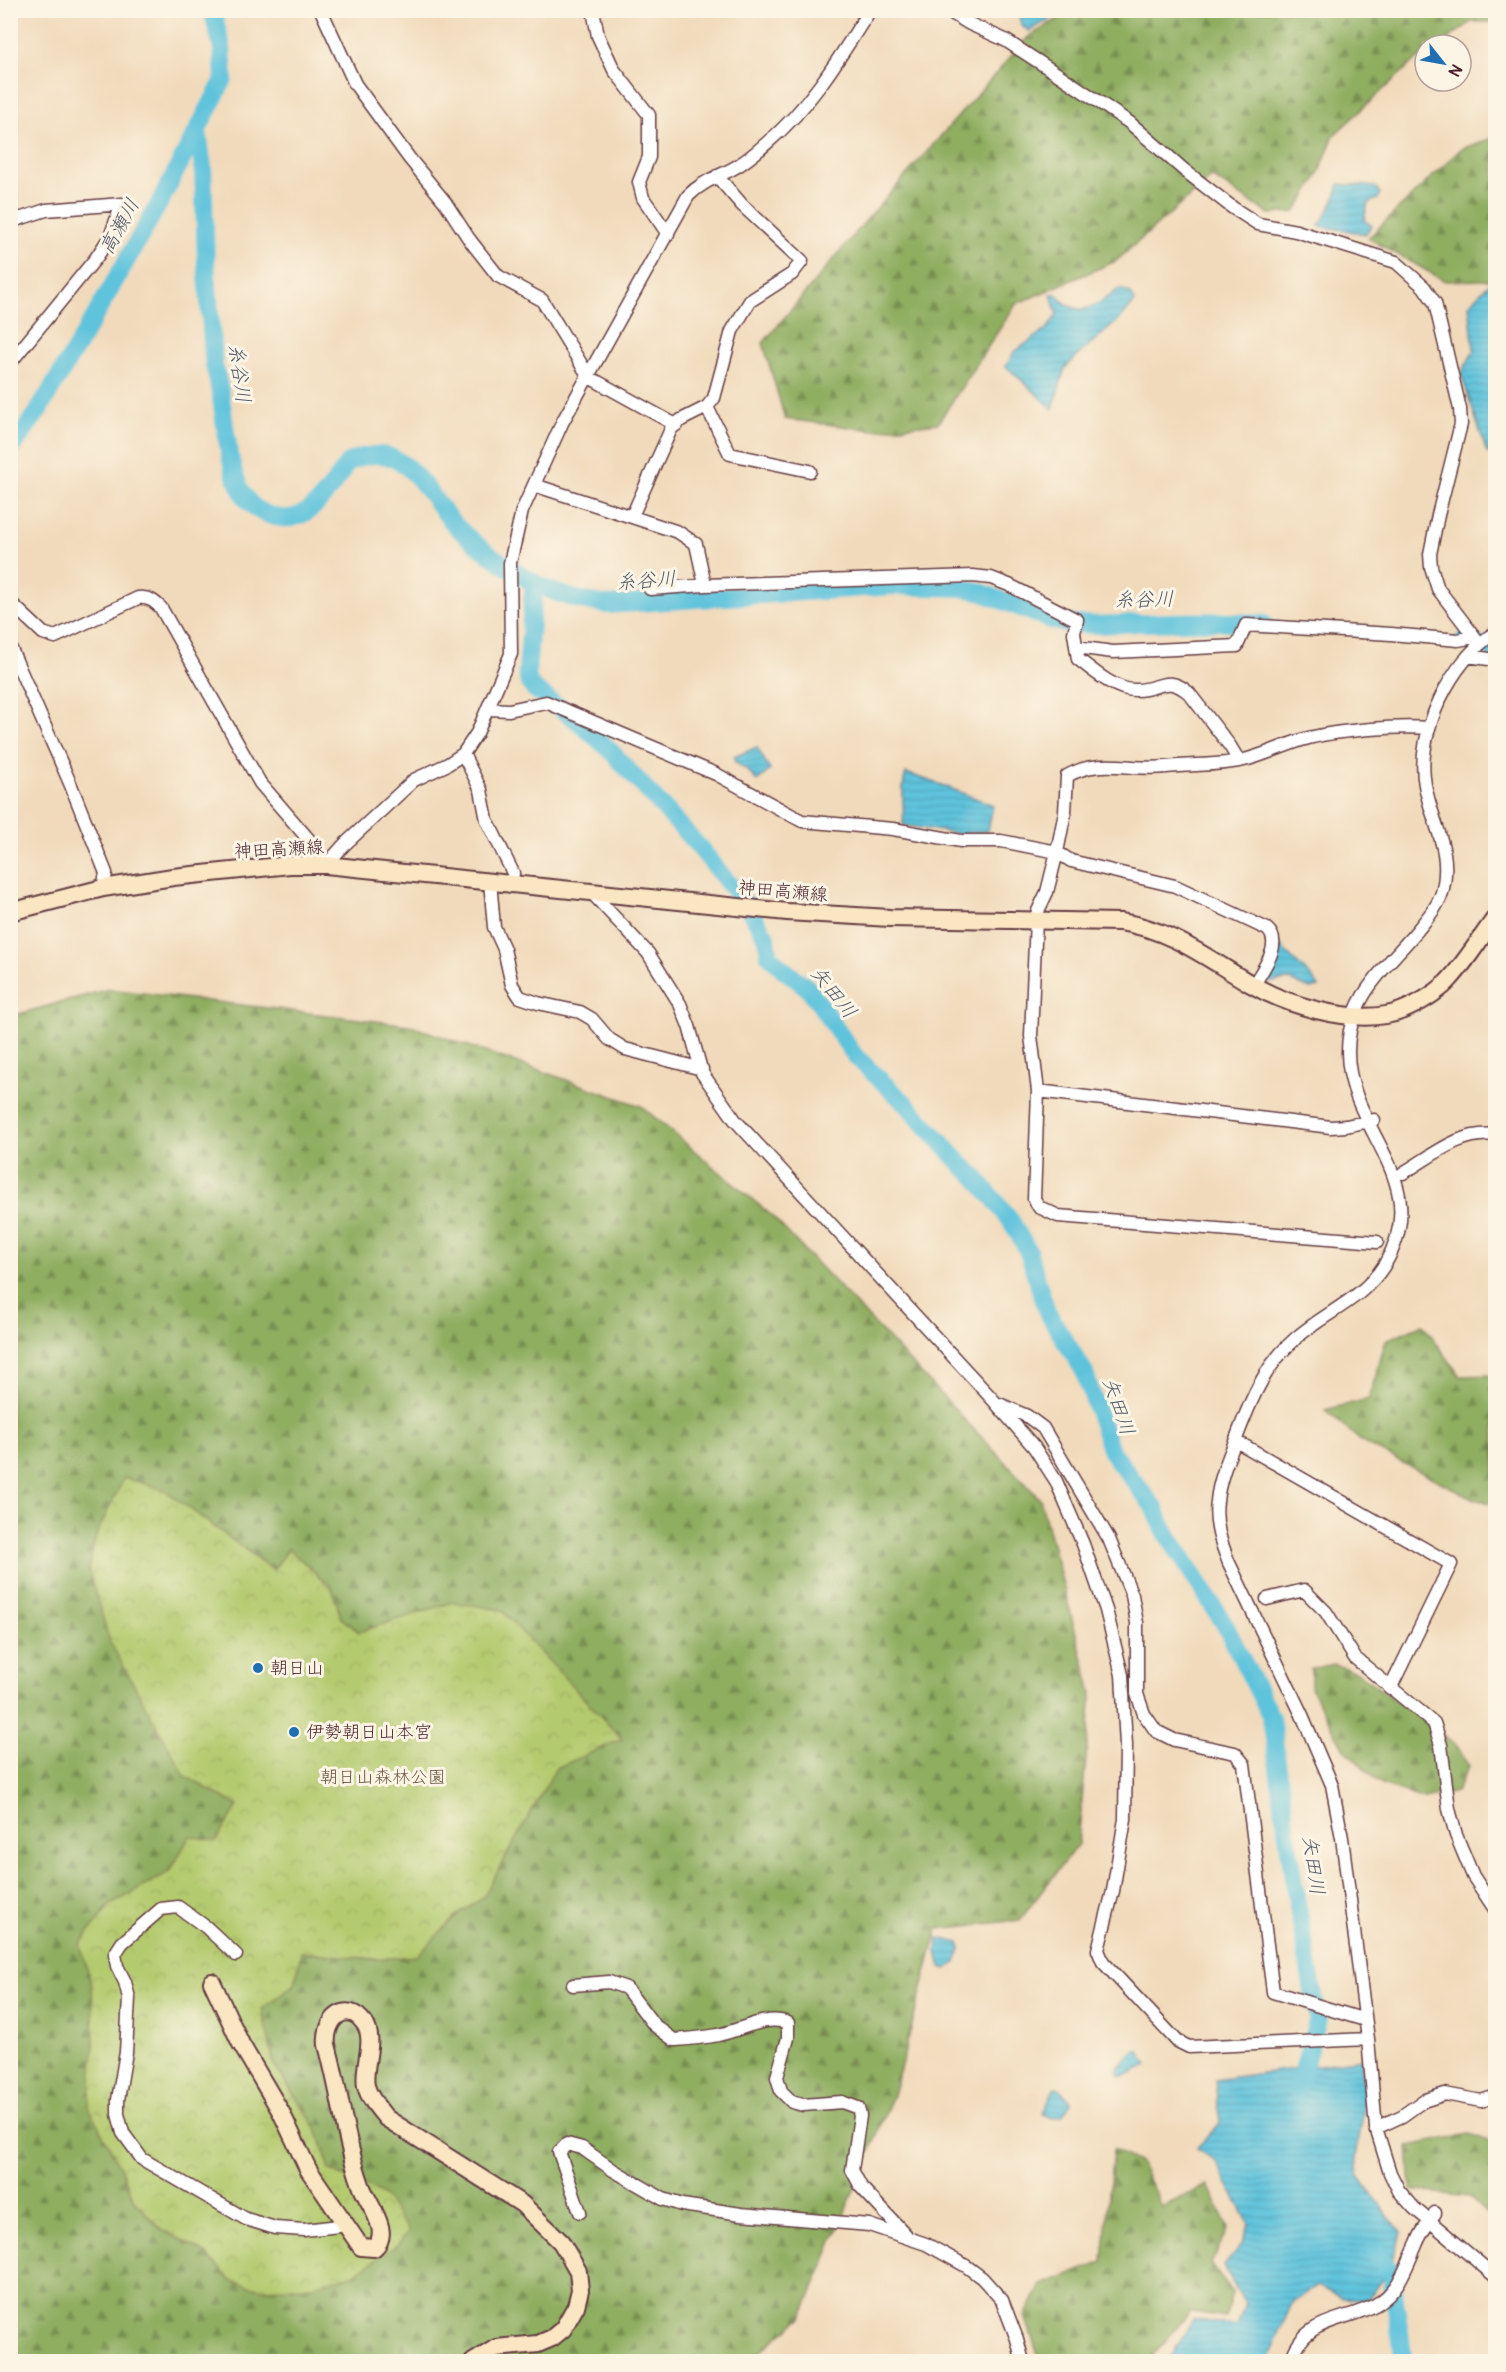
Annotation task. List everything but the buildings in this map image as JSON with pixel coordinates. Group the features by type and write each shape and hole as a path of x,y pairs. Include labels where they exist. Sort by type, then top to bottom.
{"main road":[{"name":"神田高瀬線","path":"10,912 103,888 173,877 290,865 326,865 787,912 890,918 1120,922 1137,924 1177,938 1253,986 1292,1003 1355,1018 1388,1015 1419,1002 1443,986 1496,917"},
{"path":"212,1982 241,2044 280,2112 308,2169 361,2247 369,2249 379,2243 380,2227 356,2171 327,2045 326,2031 329,2024 333,2018 343,2013 355,2015 367,2026 369,2036 365,2071 366,2086 386,2118 522,2204 561,2242 578,2271 580,2290 570,2319 552,2338 538,2344 496,2348 473,2361"}],"street":[{"path":"321,10 355,84 498,276 542,300 589,377 676,425"},
{"path":"593,10 598,36 614,70 649,115 649,157 639,182 643,198 668,234"},
{"path":"10,602 43,633 55,637 138,598 147,597 154,601 161,608 260,783 310,840 326,865 344,845 414,780 448,764 463,754 489,709 512,654 511,556 522,511 564,421 688,196 698,185 739,165 769,142 790,121 830,73 870,10"},
{"path":"947,10 970,24 1005,40 1130,123 1184,170 1233,208 1258,224 1296,231 1396,262 1425,287 1435,303 1460,409 1461,424 1432,536 1431,567 1438,589 1477,640"},
{"path":"632,516 671,429 707,407 714,398 732,331 750,301 792,274 802,261 742,205 717,176"},
{"path":"10,222 46,210 122,204 110,237 96,258 10,363"},
{"path":"707,407 730,454 810,471"},
{"path":"534,485 678,532 696,544 705,585"},
{"path":"650,589 973,576 991,578 1077,620 1075,628 1078,659 1109,680 1125,688 1136,690 1171,682 1181,686 1230,746 1239,761"},
{"path":"1076,647 1113,652 1237,646 1246,625 1458,640 1477,640 1496,632"},
{"path":"1477,640 1449,684 1428,728 1422,760 1425,786 1445,852 1447,872 1442,894 1431,913 1368,988 1355,1010 1349,1036 1349,1061 1353,1084 1391,1167 1400,1195 1400,1221 1392,1251 1377,1277 1365,1289 1354,1299 1294,1339 1277,1356 1262,1378 1222,1477 1216,1501 1216,1521 1229,1563 1302,1715 1332,1785 1342,1838 1368,2039 1376,2128 1390,2173 1399,2191 1414,2208 1432,2218 1496,2277"},
{"path":"10,647 70,783 106,873 103,888"},
{"path":"1468,656 1496,660"},
{"path":"489,709 509,710 546,702 716,774 802,821 893,829 961,841 1001,841 1057,852 1071,861 1175,886 1267,928 1273,934 1275,940 1273,949 1253,986"},
{"path":"1377,1242 1058,1216 1039,1207 1034,1199 1038,1090 1031,1036 1036,919 1047,892 1057,852 1065,812 1067,776 1076,771 1102,765 1153,768 1239,761 1308,738 1361,731 1410,727 1428,728"},
{"path":"463,754 481,790 487,820 513,873 512,883"},
{"path":"490,881 494,927 504,950 512,984 520,997 580,1012 592,1019 609,1039 625,1049 702,1069"},
{"path":"590,891 648,953 680,1004 702,1069 735,1120 995,1402 1034,1447 1056,1481 1083,1544 1106,1610 1122,1676 1126,1745 1125,1819 1113,1891 1098,1950 1103,1962 1177,2041 1189,2047 1368,2039"},
{"path":"1038,1090 1331,1127 1371,1120"},
{"path":"1403,1173 1451,1144 1473,1136 1496,1135"},
{"path":"995,1402 1027,1416 1043,1428 1109,1539 1132,1595 1137,1623 1137,1694 1144,1714 1156,1731 1174,1740 1235,1753 1244,1764 1273,1992 1365,2020"},
{"path":"1243,1445 1451,1564 1390,1689"},
{"path":"1267,1599 1304,1590 1326,1612 1355,1658 1434,1723 1441,1745 1449,1809 1456,1835 1473,1876 1496,1911"},
{"path":"236,1955 206,1927 178,1907 162,1909 122,1943 115,1954 129,1998 126,2052 117,2114 123,2133 142,2159 246,2219 275,2228 304,2230 339,2226 344,2223"},
{"path":"573,1985 609,1982 626,1988 654,2025 674,2040 718,2035 768,2021 780,2020 788,2023 788,2038 777,2077 781,2091 792,2102 803,2105 842,2102 858,2108 860,2116 852,2170 861,2187 909,2238"},
{"path":"1376,2128 1402,2116 1422,2101 1445,2094 1481,2101 1496,2096"},
{"path":"580,2212 559,2152 567,2144 582,2148 613,2170 663,2199 682,2205 741,2214 869,2224 926,2244 982,2277 1002,2300 1023,2361"},
{"path":"1291,2361 1294,2350 1308,2332 1320,2324 1376,2305 1391,2294 1409,2265 1416,2243 1432,2218"}],"green space":[{"path":"1071,11 1495,11 1495,22 1472,22 1456,33 1413,33 1413,63 1334,135 1316,180 1295,212 1269,214 1212,177 1116,261 1016,304 938,423 873,430 785,419 763,343 864,223 1028,37"},
{"path":"1495,137 1495,273 1488,280 1445,281 1368,238 1461,149"},
{"path":"109,989 409,1025 641,1106 771,1215 1040,1499 1092,1693 1078,1844 1020,1920 938,1929 893,2095 802,2317 749,2361 11,2362 11,1016","holes":["163,1489 273,1570 289,1549 332,1588 341,1618 360,1632 453,1602 621,1739 556,1768 483,1896 454,1918 417,1955 376,1959 301,1952 295,1984 262,2009 274,2065 317,2129 330,2170 382,2194 232,2281 204,2252 161,2229 135,2201 120,2167 94,2045 92,1986 80,1944 109,1906 169,1872 216,1841 239,1805 185,1776"]},
{"path":"1423,1324 1460,1376 1495,1375 1495,1504 1474,1499 1362,1442 1325,1410 1369,1399 1386,1340"},
{"name":"朝日山森林公園","path":"124,1478 163,1489 273,1570 289,1549 332,1588 341,1618 359,1632 453,1602 501,1610 622,1739 556,1768 483,1897 454,1918 417,1956 376,1959 301,1952 295,1984 262,2009 274,2065 317,2129 330,2170 382,2194 409,2231 397,2245 353,2275 304,2287 262,2289 232,2281 204,2252 161,2229 135,2201 89,2108 94,2045 92,1986 80,1944 109,1906 169,1872 190,1836 216,1841 238,1806 185,1776 110,1642 88,1569 97,1533"},
{"path":"1334,1664 1357,1672 1456,1745 1469,1766 1456,1792 1424,1799 1382,1785 1344,1749 1311,1689 1311,1669"},
{"path":"1469,2134 1495,2143 1495,2222 1469,2197 1411,2190 1408,2146"},
{"path":"1113,2149 1140,2163 1162,2207 1208,2185 1228,2228 1211,2264 1232,2291 1226,2317 1190,2312 1148,2361 1040,2361 1025,2316 1041,2285 1103,2262"}],"water":[{"path":"1021,11 1064,11 1029,31 1022,26 1019,13"},
{"path":"1339,184 1376,187 1380,194 1378,199 1368,203 1364,220 1372,226 1366,234 1319,226 1334,201"},
{"path":"1495,277 1495,450 1487,453 1461,374 1474,350 1469,305"},
{"path":"1119,289 1131,293 1135,302 1119,320 1065,368 1053,409 1006,366 1014,352 1047,329 1057,315 1051,294 1056,294 1064,303 1079,309 1102,301"},
{"path":"757,747 770,770 757,781 735,762 734,757"},
{"path":"906,773 993,805 988,831 960,834 903,825 903,785"},
{"path":"1281,945 1319,987 1310,989 1290,980 1266,983 1264,974"},
{"path":"938,1938 959,1943 961,1949 956,1963 946,1969 941,1967 937,1952"},
{"path":"1135,2051 1140,2051 1148,2065 1121,2077 1117,2071 1120,2065"},
{"path":"1361,2059 1365,2101 1356,2157 1358,2175 1401,2232 1393,2260 1385,2276 1367,2299 1342,2298 1318,2286 1293,2301 1267,2361 1169,2361 1193,2319 1237,2326 1245,2304 1224,2266 1242,2244 1249,2224 1216,2162 1197,2148 1220,2123 1215,2080"},
{"path":"1059,2088 1072,2103 1062,2116 1051,2118 1043,2114 1054,2089"}],"waterway":[{"name":"高瀬川","path":"10,450 37,413 95,316 161,200 224,79 222,47 212,10"},
{"name":"糸谷川","path":"198,132 203,167 206,263 214,366 236,477 243,493 252,505 265,514 281,518 299,516 314,507 347,464 360,458 382,455 398,460 417,476 456,526 492,556 550,590 590,602 607,605 895,586 961,588 978,591 1053,621 1064,623 1098,625 1173,622 1264,624"},
{"name":"矢田川","path":"534,583 527,674 529,683 609,749 700,848 746,905 767,938 769,955 809,989 855,1056 907,1105 975,1176 1011,1221 1028,1251 1047,1312 1084,1371 1111,1451 1155,1509 1163,1528 1225,1625 1271,1717 1294,1885 1318,2019 1297,2090"},
{"name":"糸谷川","path":"1464,640 1496,650"},
{"name":"矢田川","path":"1374,2250 1391,2272 1404,2362"}],"place":[{"name":"朝日山","path":"258,1668"},
{"name":"伊勢朝日山本宮","path":"294,1732"}]}
